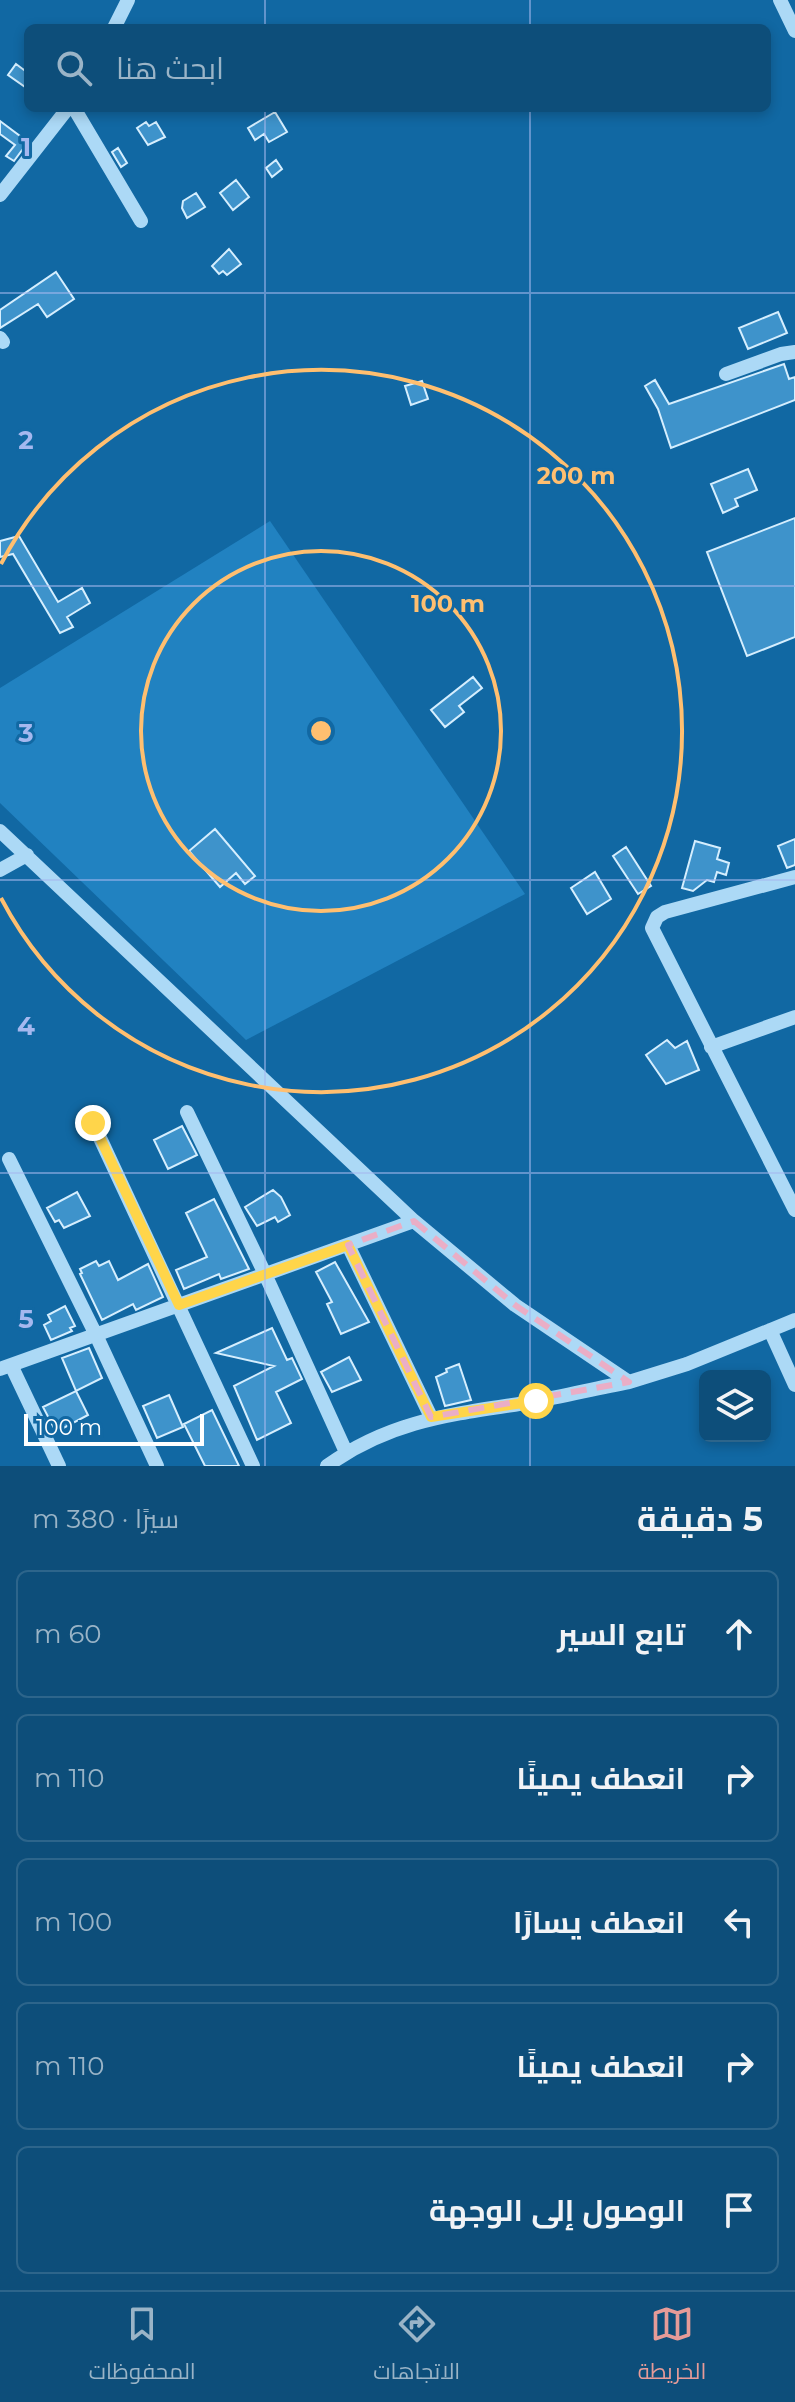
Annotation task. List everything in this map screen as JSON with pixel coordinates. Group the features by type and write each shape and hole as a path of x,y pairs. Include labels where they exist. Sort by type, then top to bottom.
{"street":[{"path":"116,24 128,0"},
{"path":"780,0 795,31"},
{"path":"0,195 65,112"},
{"path":"76,112 141,221"},
{"path":"726,374 795,352"},
{"path":"0,831 414,1221 515,1305 629,1382"},
{"path":"0,870 27,855"},
{"path":"795,877 665,912 653,922 652,928 795,1210"},
{"path":"711,1047 795,1017"},
{"path":"187,1112 346,1452"},
{"path":"93,1123 253,1466"},
{"path":"9,1159 157,1466"},
{"path":"59,1466 6,1367 414,1221"},
{"path":"348,1245 431,1417"},
{"path":"327,1466 346,1452 431,1417 536,1401 629,1382 687,1364 795,1320"},
{"path":"770,1330 795,1385"}],"highlighted area":[{"path":"414,1221 515,1305 629,1382 431,1417 348,1245"}],"shaded area":[{"path":"270,521 525,894 246,1040 0,803 0,688"}],"building":[{"path":"16,64 24,70 24,86 8,75"},
{"path":"275,112 287,132 269,142 264,134 255,140 248,128"},
{"path":"0,121 28,142 14,161 6,156 15,145 0,134"},
{"path":"146,122 149,126 156,122 165,137 148,145 137,128"},
{"path":"118,148 127,163 121,167 112,152"},
{"path":"276,160 282,169 272,177 266,168"},
{"path":"236,180 249,197 233,210 220,193"},
{"path":"196,193 205,207 187,218 182,208 183,201"},
{"path":"229,249 241,264 227,275 223,271 219,274 212,266"},
{"path":"56,272 74,299 47,317 38,304 0,328 0,310"},
{"path":"778,312 787,333 748,349 739,328"},
{"path":"784,364 789,379 795,377 795,400 671,448 658,409 645,386 655,380 669,404"},
{"path":"422,381 428,399 411,405 405,386"},
{"path":"748,469 757,490 735,499 738,506 723,513 711,484"},
{"path":"795,518 795,637 747,656 707,552"},
{"path":"19,536 58,602 82,588 90,603 67,617 73,627 60,633 13,554 0,557 0,541"},
{"path":"473,677 482,688 459,706 464,712 445,727 431,710"},
{"path":"215,829 255,876 245,884 236,873 220,887 189,851"},
{"path":"795,839 795,865 787,868 778,846"},
{"path":"695,841 720,848 717,859 729,863 726,875 717,872 714,882 707,880 693,891 682,888"},
{"path":"626,847 651,886 638,894 613,856"},
{"path":"595,872 611,899 587,914 571,888"},
{"path":"667,1040 675,1048 687,1041 699,1070 666,1084 646,1055"},
{"path":"182,1126 197,1155 168,1169 154,1140"},
{"path":"273,1190 281,1197 290,1215 278,1222 275,1217 257,1226 245,1207"},
{"path":"77,1192 90,1216 64,1228 59,1220 55,1222 47,1208"},
{"path":"214,1199 249,1269 221,1279 219,1274 184,1289 176,1270 207,1257 186,1213"},
{"path":"96,1261 99,1266 109,1261 118,1280 148,1264 163,1297 136,1310 133,1304 102,1320 80,1274 80,1269"},
{"path":"335,1262 369,1322 341,1334 327,1304 332,1302 316,1272"},
{"path":"65,1306 75,1326 70,1328 72,1331 51,1340 44,1325 51,1321 48,1315"},
{"path":"272,1328 287,1360 292,1358 302,1379 276,1392 291,1423 257,1440 234,1386 274,1366 216,1353"},
{"path":"89,1348 102,1378 76,1391 62,1358"},
{"path":"349,1357 361,1380 332,1392 321,1372"},
{"path":"459,1364 471,1400 445,1406 436,1377"},
{"path":"76,1391 88,1415 56,1432 43,1407"},
{"path":"169,1395 183,1427 157,1438 143,1406"},
{"path":"212,1410 239,1466 205,1466 184,1424"}],"route":[{"path":"93,1123 179,1305 348,1245 431,1417 536,1401"}]}
